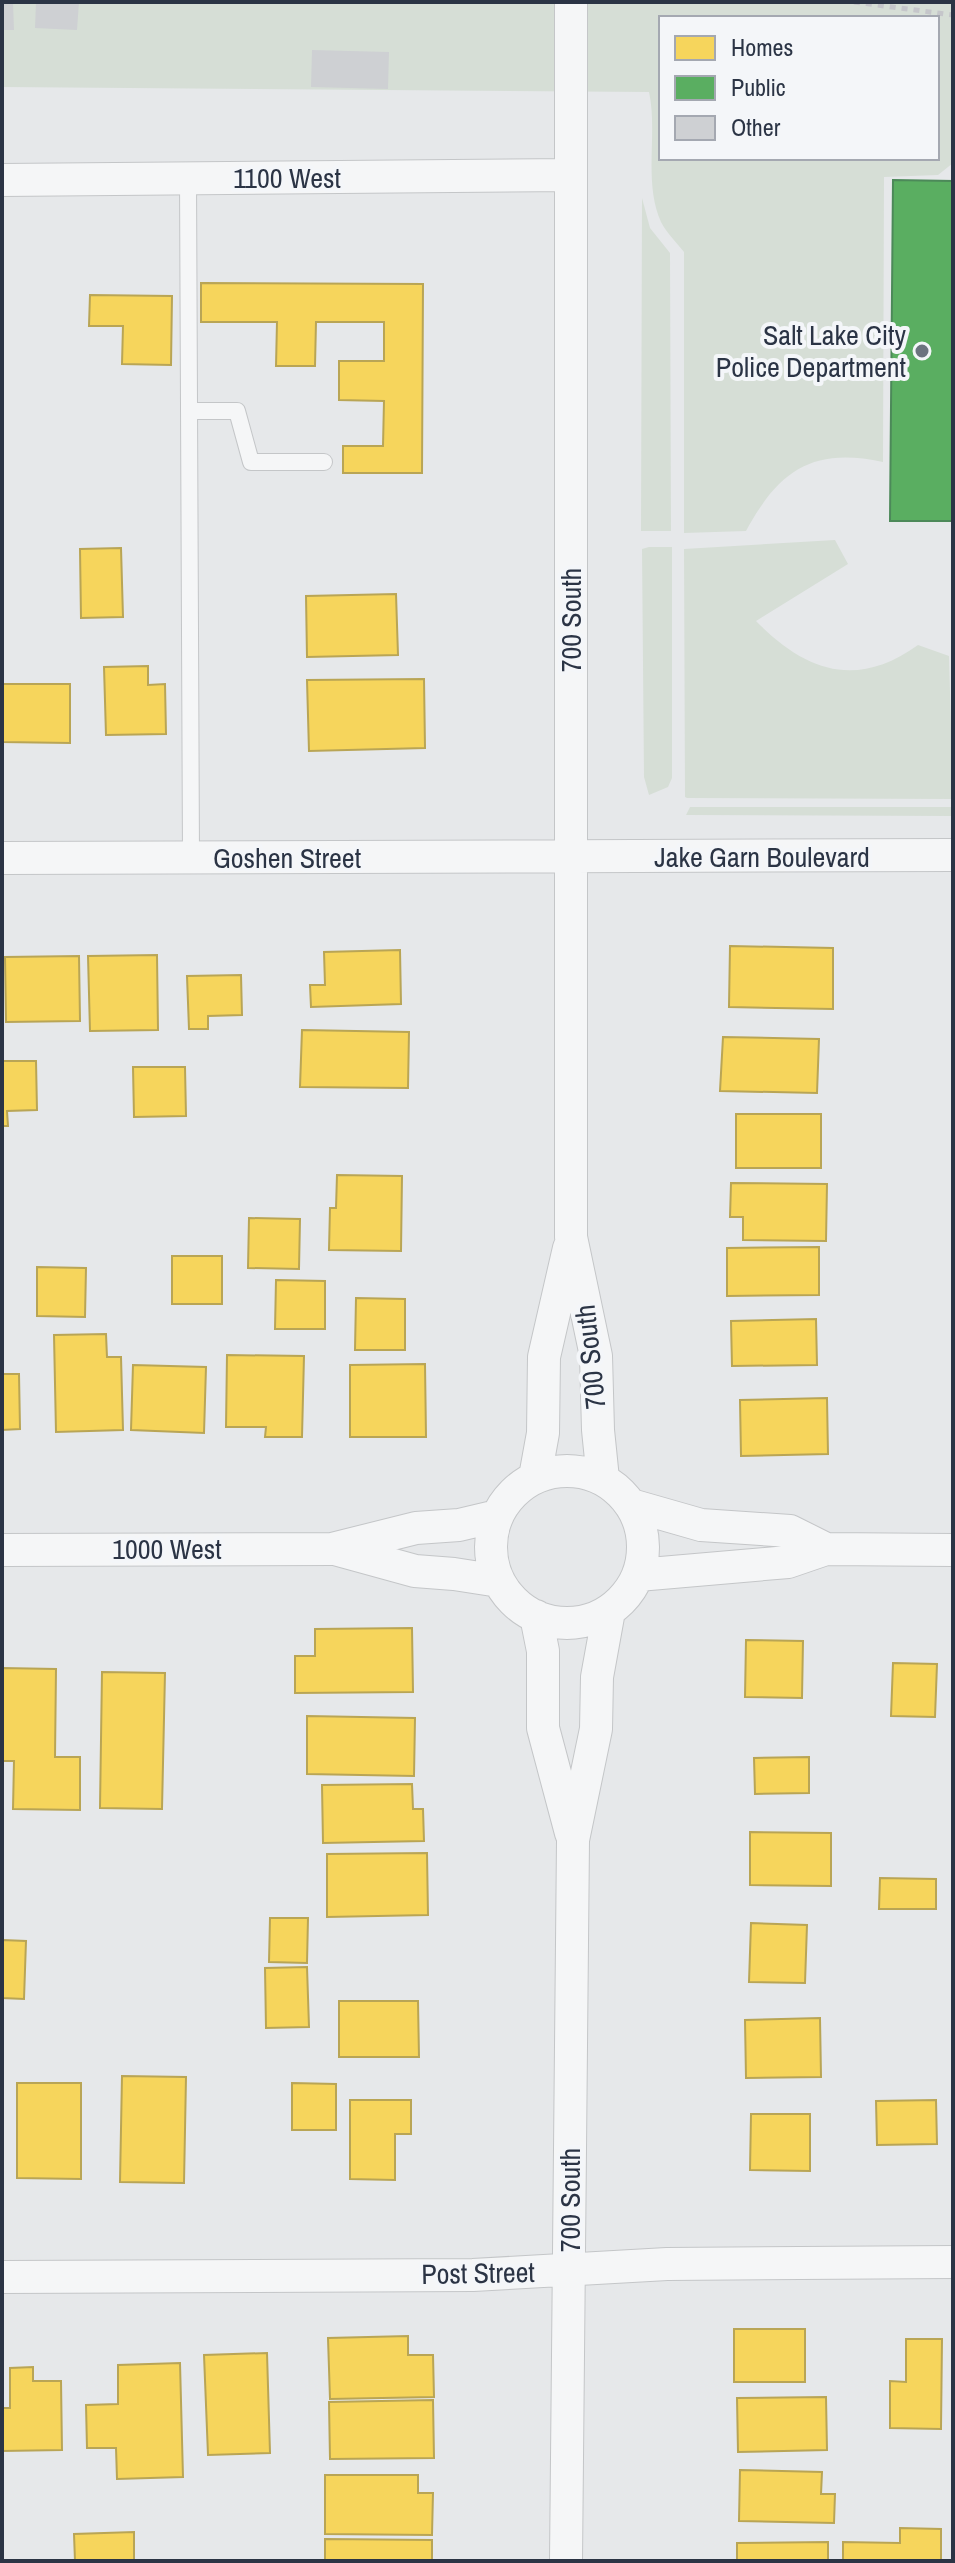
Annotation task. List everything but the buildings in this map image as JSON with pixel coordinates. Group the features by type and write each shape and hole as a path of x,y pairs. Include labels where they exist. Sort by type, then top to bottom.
{"street":[{"name":"700 South","path":"571,2 571,1237 596,1356 603,1479"},
{"name":"1100 West","path":"2,180 571,175"},
{"name":"Jake Garn Boulevard","path":"571,858 953,855"},
{"name":"Goshen Street","path":"2,858 571,858"},
{"name":"700 South","path":"535,1477 543,1433 544,1357 571,1237"},
{"path":"557,1471 580,1471 603,1479 631,1505 641,1527 643,1551 638,1575 621,1601 592,1619 573,1623 554,1622 536,1616 515,1601 499,1581 492,1560 491,1538 497,1516 520,1487 535,1477 557,1471"},
{"path":"631,1505 701,1525 790,1531 826,1549"},
{"name":"1000 West","path":"2,1550 332,1549 416,1528 459,1525 497,1516"},
{"name":"1000 West","path":"332,1549 415,1571 499,1581"},
{"path":"638,1575 788,1562 826,1549 953,1550"},
{"name":"700 South","path":"566,2561 573,1840 596,1729 597,1677 609,1611"},
{"name":"700 South","path":"536,1616 543,1651 543,1728 573,1840"},
{"name":"Post Street","path":"2,2277 473,2275 667,2264 953,2262"}],"lane":[{"path":"188,178 191,858"},
{"path":"189,411 237,411 251,462 324,462"}],"path":[{"path":"854,2 953,15"}],"shaded area":[{"path":"2,2 953,2 953,163 938,175 884,177 883,462 837,458 801,468 771,492 746,531 684,533 684,252 663,226 656,207 649,92 2,87"},
{"path":"642,198 650,228 670,253 671,531 641,531"},
{"path":"835,540 848,564 756,621 794,652 813,663 833,669 874,667 896,659 918,645 949,656 953,799 685,797 684,549"},
{"path":"672,547 672,778 668,787 649,795 644,777 642,549"},
{"path":"690,807 953,807 953,816 686,815"}],"place":[{"name":"Salt Lake City Police Department","path":"922,351"}]}
